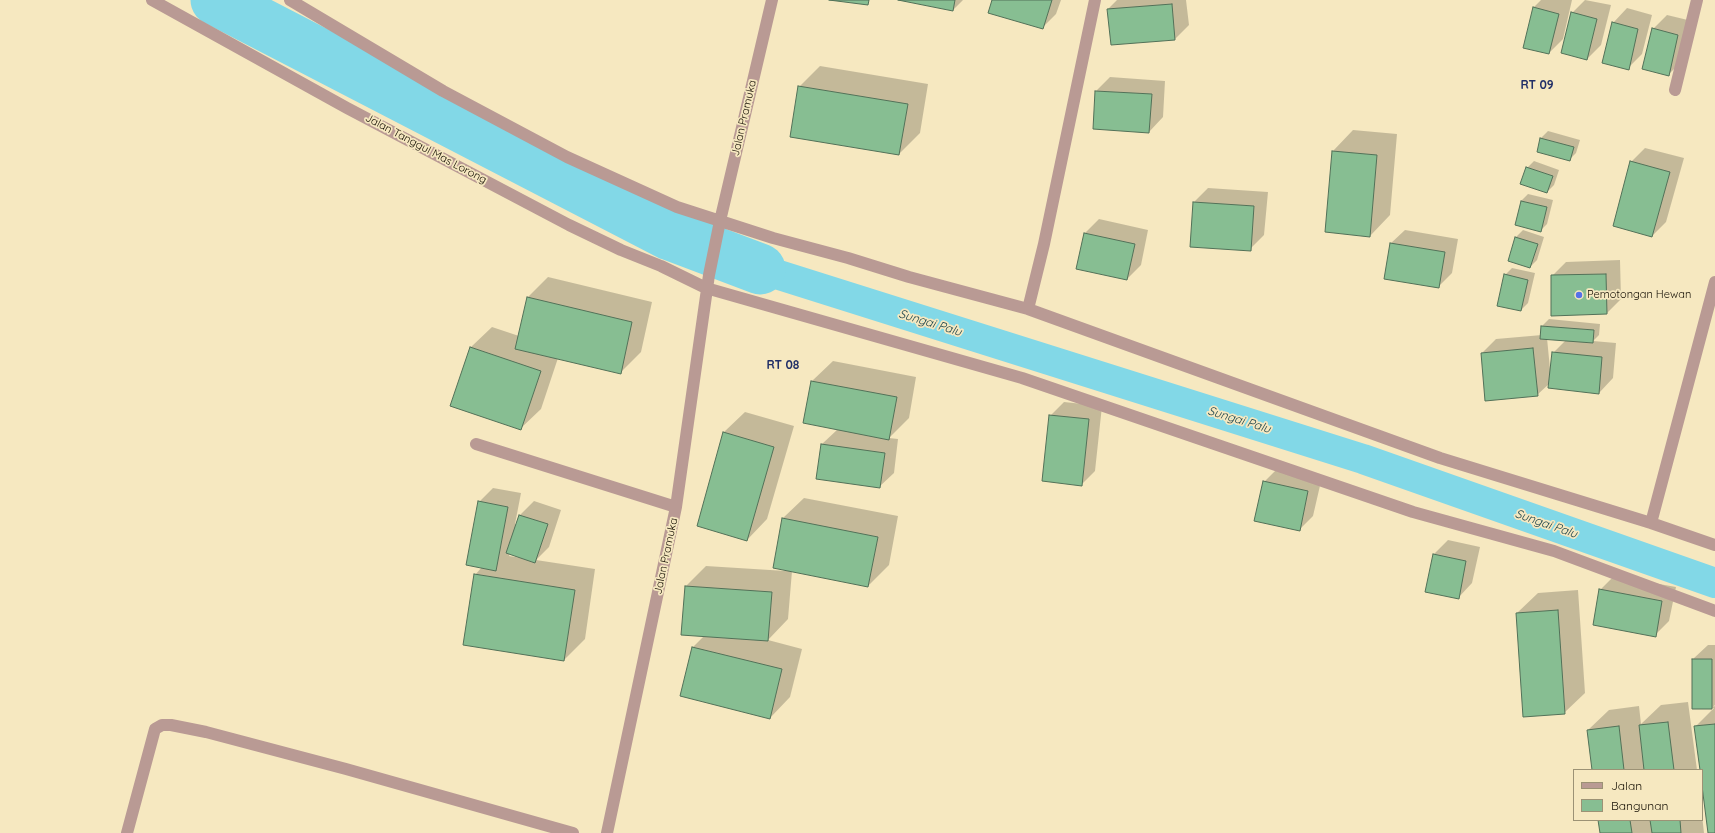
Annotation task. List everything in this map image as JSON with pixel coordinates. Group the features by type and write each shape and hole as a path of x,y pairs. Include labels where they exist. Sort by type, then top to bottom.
{"street":[{"name":"Jalan Tanggul Mas Lorong","path":"152,0 347,108 569,225 706,288 1022,378 1412,512 1554,551 1715,611"},
{"path":"290,0 443,91 567,157 678,207 720,221 909,277 1028,309 1440,458 1651,523 1715,545"},
{"name":"Jalan Pramuka","path":"607,833 676,508 706,288 720,221 772,0"},
{"path":"1028,309 1044,244 1095,0"},
{"path":"1675,90 1697,0"},
{"path":"1651,523 1715,282"},
{"path":"476,444 676,508"},
{"path":"127,833 155,729 162,725 171,725 206,732 346,769 573,833"}],"building":[{"path":"829,0 869,0 868,5"},
{"path":"898,0 955,0 953,11"},
{"path":"992,0 1052,0 1043,29 988,13"},
{"path":"1172,4 1175,40 1111,45 1107,9"},
{"path":"1533,7 1559,14 1549,54 1523,48"},
{"path":"1571,12 1597,19 1587,60 1561,53"},
{"path":"1612,22 1638,29 1629,70 1602,63"},
{"path":"1652,28 1678,35 1669,76 1642,69"},
{"path":"798,86 908,104 899,155 790,137"},
{"path":"1095,91 1152,94 1149,133 1093,129"},
{"path":"1540,138 1574,147 1570,161 1537,152"},
{"path":"1332,151 1377,155 1370,237 1325,232"},
{"path":"1630,161 1670,172 1652,237 1613,226"},
{"path":"1526,167 1553,176 1547,193 1520,184"},
{"path":"1521,201 1547,207 1541,232 1515,225"},
{"path":"1193,202 1254,206 1251,251 1190,247"},
{"path":"1084,233 1135,244 1127,280 1076,269"},
{"path":"1515,237 1538,244 1530,268 1508,261"},
{"path":"1390,243 1445,252 1439,288 1384,279"},
{"path":"1504,274 1528,280 1521,311 1497,306"},
{"name":"Pemotongan Hewan","path":"1606,274 1607,314 1551,316 1551,275"},
{"path":"527,297 632,322 621,374 515,349"},
{"path":"1541,326 1594,330 1593,343 1540,339"},
{"path":"470,347 541,371 521,430 450,406"},
{"path":"1533,348 1538,396 1485,401 1481,353"},
{"path":"1552,352 1602,357 1599,394 1548,388"},
{"path":"811,381 897,397 889,440 803,423"},
{"path":"1049,415 1089,419 1082,486 1042,481"},
{"path":"723,432 774,447 747,541 697,526"},
{"path":"821,444 885,453 880,488 816,479"},
{"path":"1263,481 1308,491 1300,531 1254,521"},
{"path":"478,501 508,507 496,571 466,565"},
{"path":"519,515 548,524 535,563 506,553"},
{"path":"782,518 878,537 868,587 773,568"},
{"path":"1433,554 1466,561 1459,599 1425,592"},
{"path":"474,574 575,590 564,661 463,645"},
{"path":"685,586 772,592 768,641 681,635"},
{"path":"1599,589 1662,601 1656,637 1593,625"},
{"path":"1558,610 1565,714 1523,717 1516,613"},
{"path":"692,647 782,669 770,719 680,696"},
{"path":"1692,659 1712,659 1712,709 1692,709"},
{"path":"1668,722 1674,769 1644,769 1639,725"},
{"path":"1715,724 1715,833 1708,833 1703,794 1703,769 1700,769 1694,726"},
{"path":"1619,726 1624,769 1592,769 1587,730"},
{"path":"1598,821 1630,821 1632,833 1600,833"},
{"path":"1650,821 1680,821 1681,833 1652,833"}],"waterway":[{"path":"216,0 670,235 760,269"},
{"name":"Sungai Palu","path":"760,269 1363,459 1715,583"}],"place":[{"name":"Pemotongan Hewan","path":"1579,295"}],"district":[{"name":"RT 09","path":"1537,85"},
{"name":"RT 08","path":"783,365"}]}
